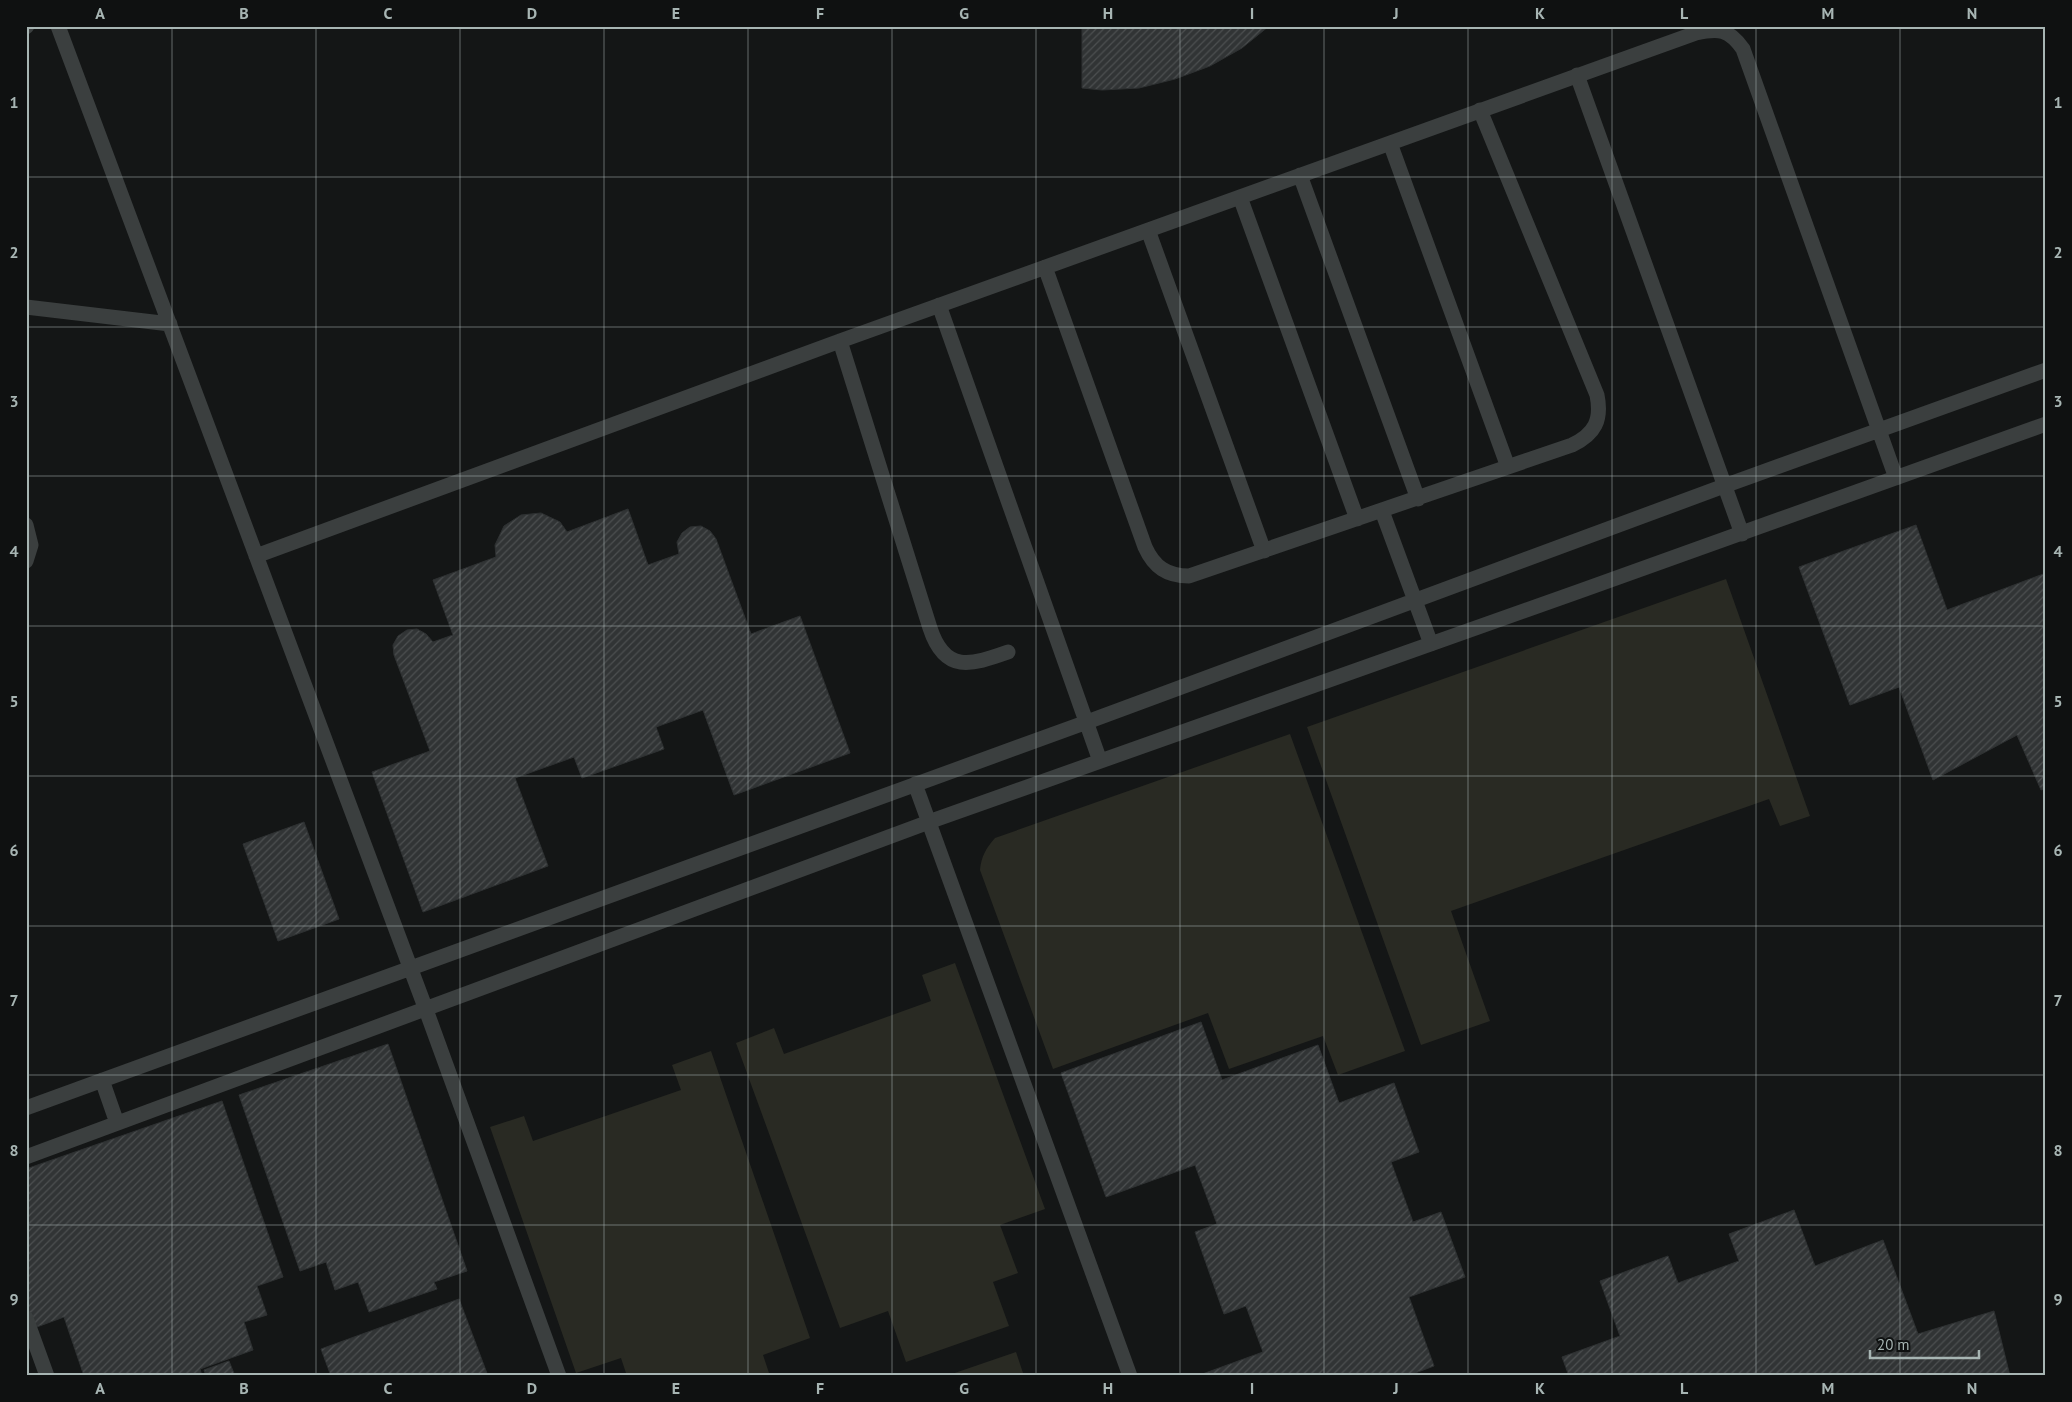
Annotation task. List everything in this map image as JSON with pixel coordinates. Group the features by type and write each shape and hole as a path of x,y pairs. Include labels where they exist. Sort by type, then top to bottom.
{"lane":[{"path":"58,26 425,1007 559,1376"},
{"path":"256,556 939,305 1696,32 1710,30 1724,31 1735,38 1743,50 1896,478"},
{"path":"1577,75 1742,534"},
{"path":"1045,267 1150,558 1157,567 1166,573 1189,576 1584,440 1598,420 1597,396 1480,110"},
{"path":"1390,143 1508,467"},
{"path":"1300,175 1418,498"},
{"path":"1240,197 1357,519"},
{"path":"1148,230 1264,551"},
{"path":"939,305 1100,761"},
{"path":"26,307 170,324"},
{"path":"840,341 930,628 939,649 959,662 970,663 1008,652"},
{"path":"26,1108 1087,722 1724,486 2046,370"},
{"path":"26,1157 425,1007 931,822 2046,424"},
{"path":"1382,510 1431,644"},
{"path":"26,525 31,545 26,561"},
{"path":"916,784 1130,1376"},
{"path":"102,1080 117,1123"},
{"path":"26,1318 47,1376"}],"shaded area":[{"path":"1726,579 1810,816 1780,826 1769,799 1451,911 1490,1021 1421,1045 1307,727"},
{"path":"1290,734 1405,1051 1338,1075 1323,1036 1229,1069 1208,1013 1053,1069 980,870 984,853 989,845 995,838"},
{"path":"955,963 1045,1209 1000,1225 1018,1273 993,1282 1009,1326 906,1362 888,1311 840,1328 736,1043 774,1028 784,1054 931,1001 922,975"},
{"path":"711,1051 810,1338 763,1355 770,1376 627,1376 621,1358 576,1373 490,1127 524,1116 533,1141 681,1090 672,1065"},
{"path":"1016,1352 1024,1376 946,1376"}],"building":[{"path":"1082,26 1269,26 1242,48 1210,66 1175,79 1139,88 1102,90 1082,88"},
{"path":"628,509 648,565 679,554 677,542 682,533 690,527 701,526 710,531 716,539 751,634 800,616 850,753 734,795 703,710 656,727 664,749 582,778 574,757 515,778 548,866 423,912 372,772 430,751 394,655 393,645 398,636 407,630 417,629 426,634 433,642 453,635 433,580 496,557 495,545 504,526 521,515 541,513 560,522 567,532"},
{"path":"1916,525 1947,610 2046,573 2046,788 2041,790 2017,735 1933,780 1899,687 1850,705 1799,567"},
{"path":"304,822 339,919 278,941 243,844"},
{"path":"1201,1022 1222,1080 1318,1045 1339,1103 1394,1083 1419,1152 1391,1162 1413,1222 1441,1212 1465,1277 1409,1297 1434,1366 1407,1376 1197,1376 1263,1352 1246,1306 1224,1314 1195,1232 1217,1224 1195,1165 1106,1197 1061,1073"},
{"path":"388,1044 467,1271 434,1282 437,1289 369,1312 358,1282 335,1290 326,1262 300,1271 239,1095"},
{"path":"222,1101 283,1277 257,1286 267,1315 244,1322 253,1350 200,1369 202,1376 84,1376 64,1317 34,1328 26,1306 26,1169"},
{"path":"1794,1210 1815,1266 1883,1240 1918,1334 1994,1311 2010,1376 1569,1376 1562,1357 1620,1336 1600,1281 1668,1256 1678,1283 1739,1261 1729,1234"},
{"path":"459,1299 488,1376 331,1376 321,1349"},
{"path":"229,1361 235,1376 206,1376 204,1370"}]}
